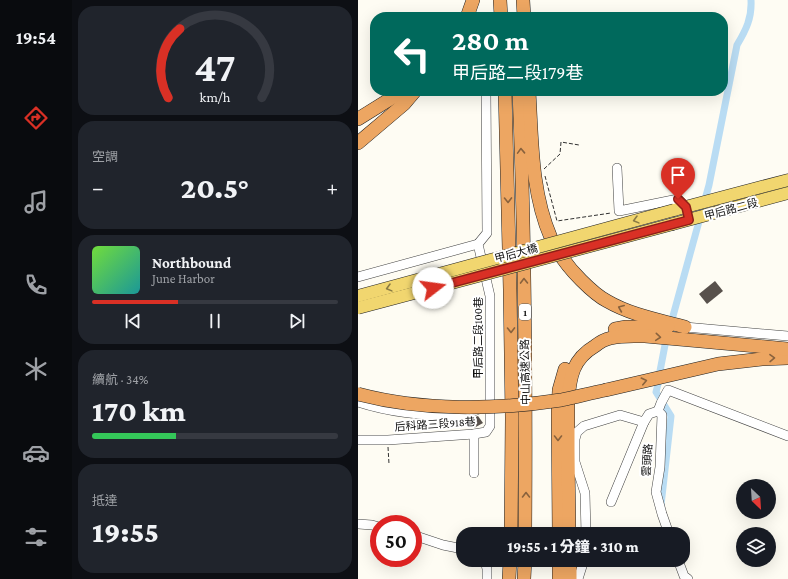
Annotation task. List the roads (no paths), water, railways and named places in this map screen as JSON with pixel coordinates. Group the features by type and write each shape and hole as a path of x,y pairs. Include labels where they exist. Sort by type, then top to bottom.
{"highway":[{"path":"469,12 473,0"},
{"path":"500,0 501,12"},
{"path":"515,0 516,12"},
{"path":"522,0 523,12"},
{"path":"358,119 395,96"},
{"path":"358,143 404,104 411,96"},
{"name":"中山高速公路","path":"505,96 512,418 511,527"},
{"name":"中山高速公路","path":"519,96 522,156 526,411 525,527"},
{"path":"529,96 535,174 539,198 551,239 564,261 590,290 606,301 637,314 685,326"},
{"path":"559,527 559,390 568,362 586,341 605,331 626,327 685,326"},
{"path":"569,527 569,386 571,375 575,367 581,357 590,348 611,338 624,336 645,336 788,349"},
{"path":"358,394 398,403 439,406 481,407 515,405 561,400 718,364 762,359 788,358"},
{"path":"509,579 510,567"},
{"path":"524,579 525,567"},
{"path":"559,567 559,579"},
{"path":"570,567 570,579"}],"main road":[{"name":"甲后路二段","path":"674,210 788,180"},
{"name":"甲后路二段","path":"674,224 788,193"},
{"name":"甲后大橋","path":"358,296 674,210"},
{"name":"甲后大橋","path":"358,308 674,224"}],"street":[{"path":"358,277 478,244 487,233 486,96"},
{"path":"617,168 619,211 678,199 686,207 689,220"},
{"name":"甲后路二段100巷","path":"478,244 490,296 490,405"},
{"path":"685,326 788,336"},
{"path":"611,502 644,422 649,414 660,407 668,390 788,436"},
{"path":"358,402 397,412 452,416 467,414 490,405"},
{"name":"后科路三段918巷","path":"358,440 388,440 486,432 490,426 490,405"},
{"name":"雲頭路","path":"660,407 662,415 660,461 656,492 667,527"},
{"path":"586,527 585,493 575,462 575,439 577,432 584,426 620,415 644,422"},
{"path":"474,434 474,473"},
{"path":"358,524 370,525"},
{"path":"422,538 456,548"},
{"path":"487,567 487,579"},
{"path":"578,579 582,567"},
{"path":"681,567 684,576 688,579"}],"waterway":[{"path":"728,90 737,45 748,24 751,0"},
{"path":"673,316 709,185 727,96"},
{"path":"660,371 665,345"},
{"path":"658,384 656,392 671,416 661,505"}]}
